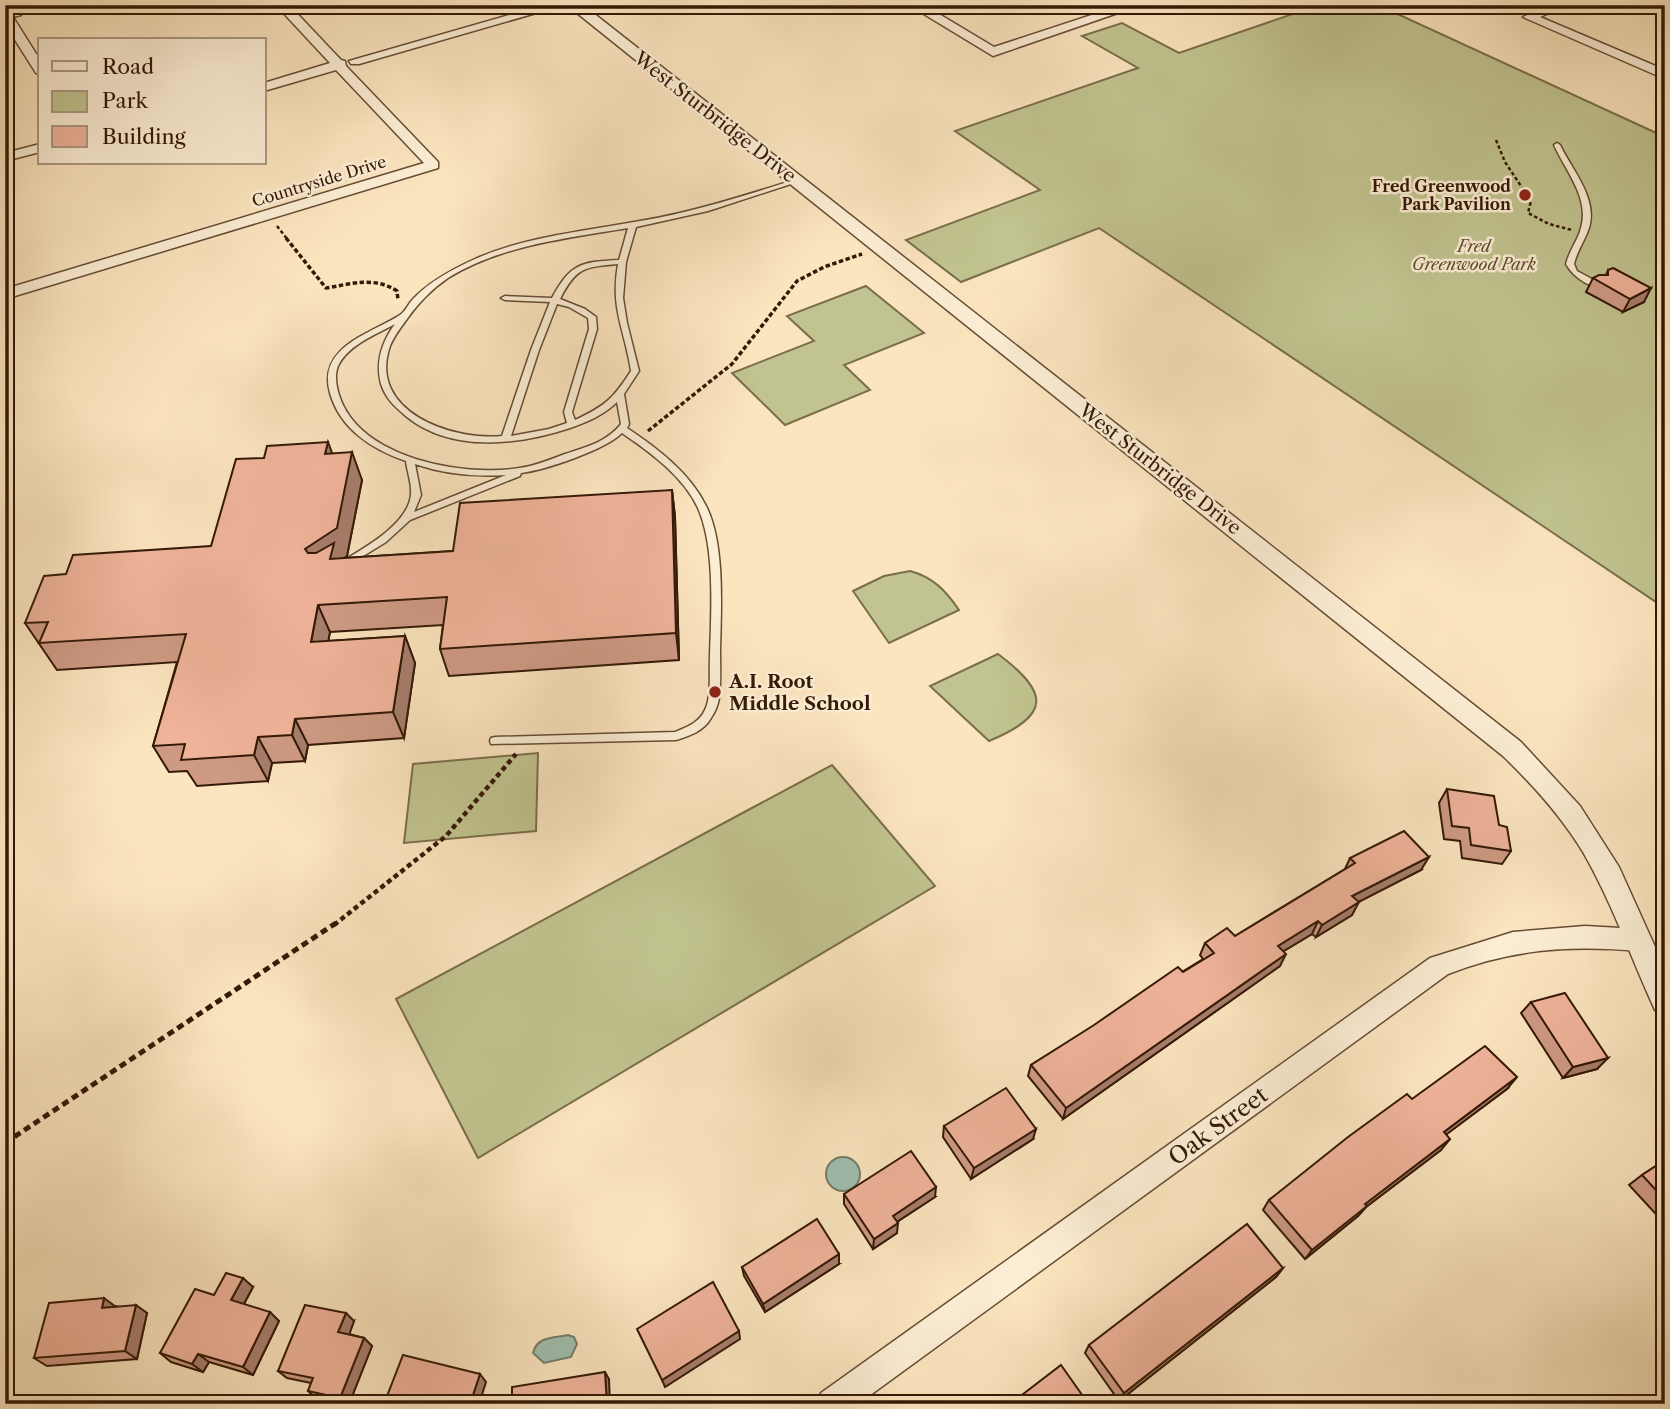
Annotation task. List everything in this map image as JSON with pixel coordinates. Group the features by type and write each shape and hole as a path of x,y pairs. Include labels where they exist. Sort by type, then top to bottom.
{"street":[{"path":"22,5 17,12 5,16 38,67"},
{"name":"Countryside Drive","path":"5,294 433,165 345,63 282,5"},
{"path":"266,86 558,5"},
{"name":"West Sturbridge Drive","path":"574,5 1512,749 1545,781 1574,816 1602,859 1665,1001"},
{"path":"915,5 993,52 1135,5"},
{"path":"1561,5 1529,17 1665,75"},
{"path":"5,157 38,149"},
{"name":"Oak Street","path":"832,1404 1439,966 1475,951 1515,940 1559,935 1638,940"}],"lane":[{"path":"1557,145 1587,204 1588,216 1570,264 1574,272 1596,285"},
{"path":"632,226 620,262 622,321 635,371 620,396 603,410 533,436 488,440 453,435 419,423 389,397 383,376 384,351 399,319 419,297 445,279 492,255 551,238 632,226 718,206 796,181"},
{"path":"506,439 554,299 574,271 598,263 620,262"},
{"path":"505,298 554,299 581,308 592,317 593,329 568,412 570,423"},
{"path":"399,319 348,349 333,367 334,396 348,424 380,448 410,460 476,473 527,470"},
{"path":"335,569 383,540 407,518 527,470 599,446 618,436 625,424 620,396"},
{"path":"495,741 676,736 699,726 709,717 714,699 714,556 703,508 681,480 639,440 622,429"},
{"path":"407,518 416,495 410,460"}],"path":[{"path":"1496,140 1497,149 1509,163 1520,189 1531,201 1528,213 1549,224 1583,233"},
{"path":"269,214 326,288 375,280 388,284 397,291 399,299 394,308 399,319"},
{"path":"639,440 655,424 697,396 731,365 756,338 791,286 817,270 880,248"},
{"path":"5,1143 320,936 446,836 528,740"}],"green space":[{"name":"Fred Greenwood Park","path":"1319,5 1378,5 1665,137 1665,608 1099,228 961,282 906,240 1040,190 955,131 1138,68 1082,36 1122,23 1179,53"},
{"path":"866,286 924,333 844,365 870,390 785,425 732,373 814,341 787,316"},
{"path":"910,571 926,577 938,586 959,610 889,643 853,591 884,576"},
{"path":"998,654 1027,680 1036,702 1033,712 1024,722 989,741 930,686"},
{"path":"538,753 536,831 404,843 413,764"},
{"path":"832,765 935,886 478,1158 396,999"}],"shaded area":[{"path":"843,1157 855,1162 860,1174 855,1186 843,1191 831,1186 826,1174 831,1162"},
{"path":"568,1335 574,1337 577,1344 571,1357 544,1363 533,1353 538,1343"}],"building":[{"path":"1613,268 1651,288 1630,299 1593,278 1608,275 1608,270"},
{"path":"328,442 325,454 352,452 337,528 305,549 308,553 316,553 334,543 330,559 453,551 460,503 672,490 676,633 440,649 447,597 318,605 311,642 405,636 393,712 295,719 292,735 258,737 254,755 181,760 185,744 153,746 186,634 39,643 48,622 25,623 44,576 66,574 73,555 211,546 236,459 264,458 267,446"},
{"path":"1447,789 1494,796 1499,825 1507,827 1511,851 1471,845 1469,828 1452,826"},
{"path":"1404,831 1429,857 1352,896 1359,902 1322,925 1318,921 1278,946 1286,954 1066,1108 1031,1065 1178,967 1183,972 1214,953 1205,943 1227,928 1235,936 1355,863 1350,858"},
{"path":"1565,993 1608,1058 1573,1067 1531,1002"},
{"path":"1485,1046 1517,1077 1444,1132 1450,1139 1365,1204 1367,1206 1312,1250 1269,1200 1407,1094 1412,1099"},
{"path":"1006,1088 1036,1129 974,1168 944,1126"},
{"path":"911,1151 936,1187 893,1216 898,1223 874,1239 844,1194"},
{"path":"1665,1160 1665,1200 1642,1175"},
{"path":"817,1219 839,1254 763,1304 742,1267"},
{"path":"1247,1224 1283,1268 1124,1393 1089,1345"},
{"path":"226,1273 243,1278 231,1300 270,1312 243,1367 198,1354 192,1364 160,1353 195,1289 214,1295"},
{"path":"713,1282 739,1331 662,1380 637,1329"},
{"path":"104,1298 102,1308 136,1305 125,1351 34,1358 49,1303"},
{"path":"305,1305 346,1313 338,1332 364,1338 340,1398 308,1391 313,1378 278,1371"},
{"path":"403,1355 480,1374 470,1404 384,1404"},
{"path":"1061,1365 1087,1402 1085,1404 1010,1404"},
{"path":"605,1372 607,1404 512,1404 512,1387"}],"place":[{"name":"Fred Greenwood Park Pavilion","path":"1525,195"},
{"name":"A.I. Root Middle School","path":"715,692"}]}
